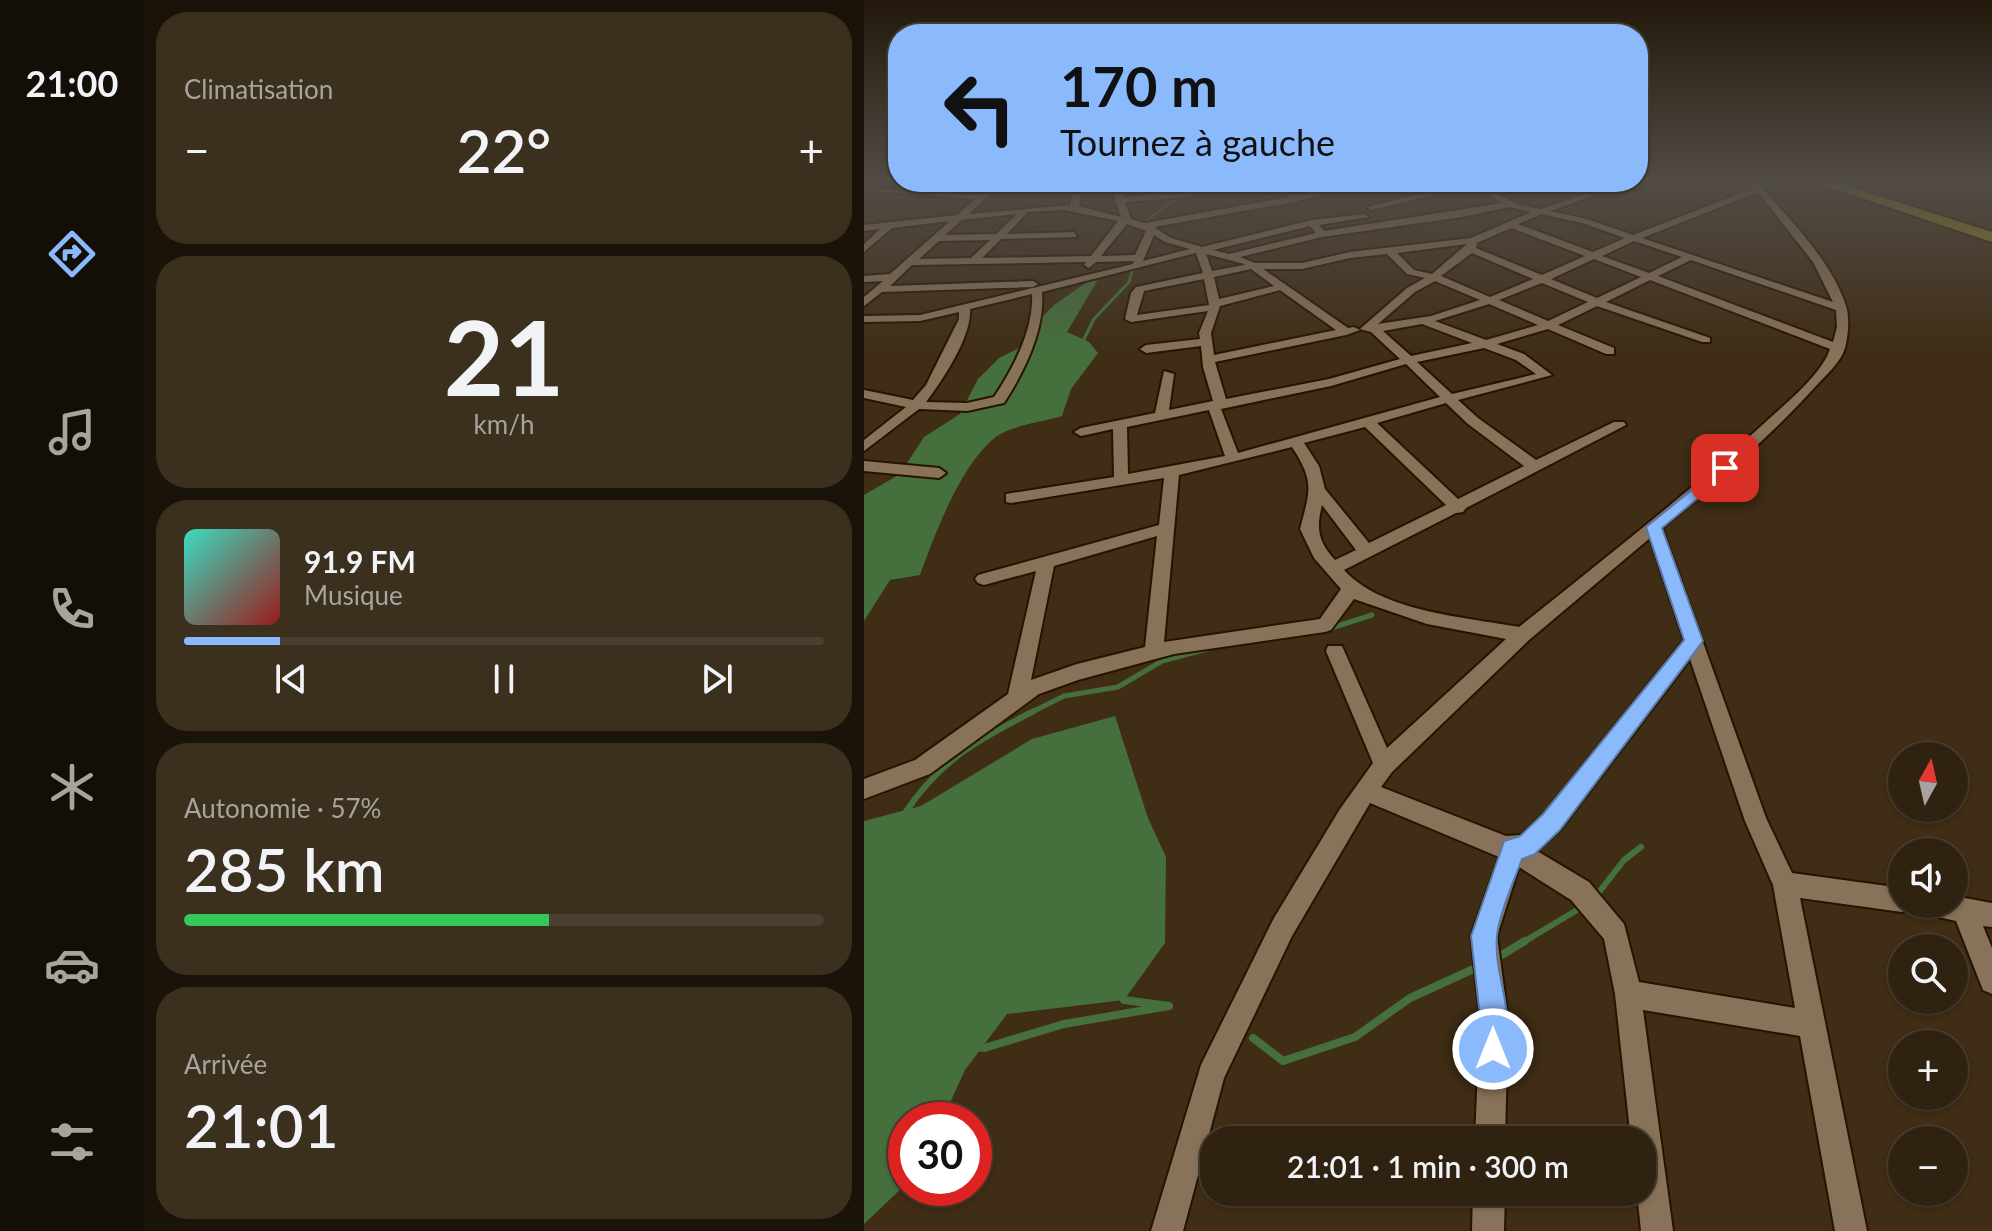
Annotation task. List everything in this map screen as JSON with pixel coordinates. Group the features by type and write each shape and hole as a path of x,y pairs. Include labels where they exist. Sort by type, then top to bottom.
{"street":[{"path":"864,303 937,238"},
{"path":"920,318 946,286 997,238"},
{"path":"1082,280 1108,238"},
{"path":"1138,262 1145,238"},
{"path":"1164,238 1232,256 1253,266 1346,332"},
{"path":"864,319 920,318 1082,280 1138,262 1248,238"},
{"path":"1232,256 1296,238"},
{"path":"1299,238 1316,253"},
{"path":"1369,238 1408,270 1434,277 1610,351"},
{"path":"1432,238 1438,243"},
{"path":"1370,328 1411,290 1434,277 1478,238"},
{"path":"1547,238 1839,348"},
{"path":"1208,360 1346,332 1423,321 1487,301 1633,238"},
{"path":"1635,238 1841,308"},
{"path":"1167,1231 1211,1075 1283,927 1348,817 1384,765 1522,635 1725,468 1790,407 1833,360 1843,327 1841,308 1817,261 1798,238"},
{"path":"1284,286 1214,305 1131,319 1136,293 1140,289 1253,266 1302,266 1316,253 1383,250 1438,243 1472,245 1597,302 1706,340"},
{"path":"1200,250 1214,305 1205,333 1208,360 1217,406 1233,459"},
{"path":"1081,432 1331,382 1408,360 1489,343 1549,325 1690,257"},
{"path":"910,262 1094,258 1138,262"},
{"path":"998,300 1033,259"},
{"path":"864,279 893,277"},
{"path":"879,289 1067,283"},
{"path":"864,394 917,404 972,405 1002,398 1027,344 1039,300 1037,291"},
{"path":"864,447 917,404 932,386 960,334 965,319 964,307"},
{"path":"1011,498 1172,473 1233,459 1447,398 1546,375 1520,357 1489,343 1423,321"},
{"path":"1370,328 1447,398 1533,465"},
{"path":"1146,349 1206,342"},
{"path":"1161,417 1168,374"},
{"path":"1368,422 1458,508"},
{"path":"1120,424 1123,454 1121,480"},
{"path":"1335,567 1458,508 1533,465 1619,425"},
{"path":"1297,443 1312,466 1318,490 1367,552"},
{"path":"864,466 939,473"},
{"path":"1154,651 1172,473"},
{"path":"1318,490 1308,529 1320,554 1335,567 1351,589 1367,598 1427,617 1522,635"},
{"path":"1654,527 1756,821 1785,884 1851,1231"},
{"path":"984,579 1168,528"},
{"path":"1017,699 1046,564"},
{"path":"864,789 922,767 1032,688 1154,651 1325,625 1351,589"},
{"path":"1513,850 1526,846 1552,822 1694,641"},
{"path":"1335,651 1384,765"},
{"path":"1368,792 1513,850 1580,891 1615,933 1628,994 1657,1231"},
{"path":"1490,1126 1494,1018 1484,936 1513,850"},
{"path":"1785,884 1888,898"},
{"path":"1968,910 1992,915"},
{"path":"1968,918 1992,981"},
{"path":"1628,994 1812,1024"},
{"path":"1488,1231 1489,1206"}],"shaded area":[{"path":"1104,269 1067,332 1089,342 1098,353 1071,389 1062,416 1011,429 984,448 951,500 920,575 890,580 864,621 864,495 900,474 924,437 960,414 978,379 999,358 1021,347 1054,305 1094,277 1097,270"},
{"path":"1115,716 1148,818 1166,857 1165,943 1124,1000 1007,1014 965,1070 950,1102 888,1102 888,1201 864,1224 864,821 921,806 1032,739"}],"waterway":[{"path":"1143,243 1144,238"},
{"path":"1132,273 1137,256"},
{"path":"1081,345 1094,319 1129,282 1132,271"},
{"path":"1328,629 1372,615"},
{"path":"1034,711 1064,696 1118,687 1162,661 1207,649"},
{"path":"905,813 932,779 962,753 1034,711"},
{"path":"1030,713 1034,711"},
{"path":"1596,896 1624,860 1641,847"},
{"path":"1522,943 1582,907"},
{"path":"1495,959 1525,941"},
{"path":"1253,1038 1283,1061 1355,1037 1410,998 1478,967"},
{"path":"976,1047 984,1048 1064,1024 1169,1006 1124,1000"}],"route":[{"path":"1493,1049 1494,1018 1484,936 1513,850 1526,846 1552,822 1694,641 1654,527 1725,468"}]}
